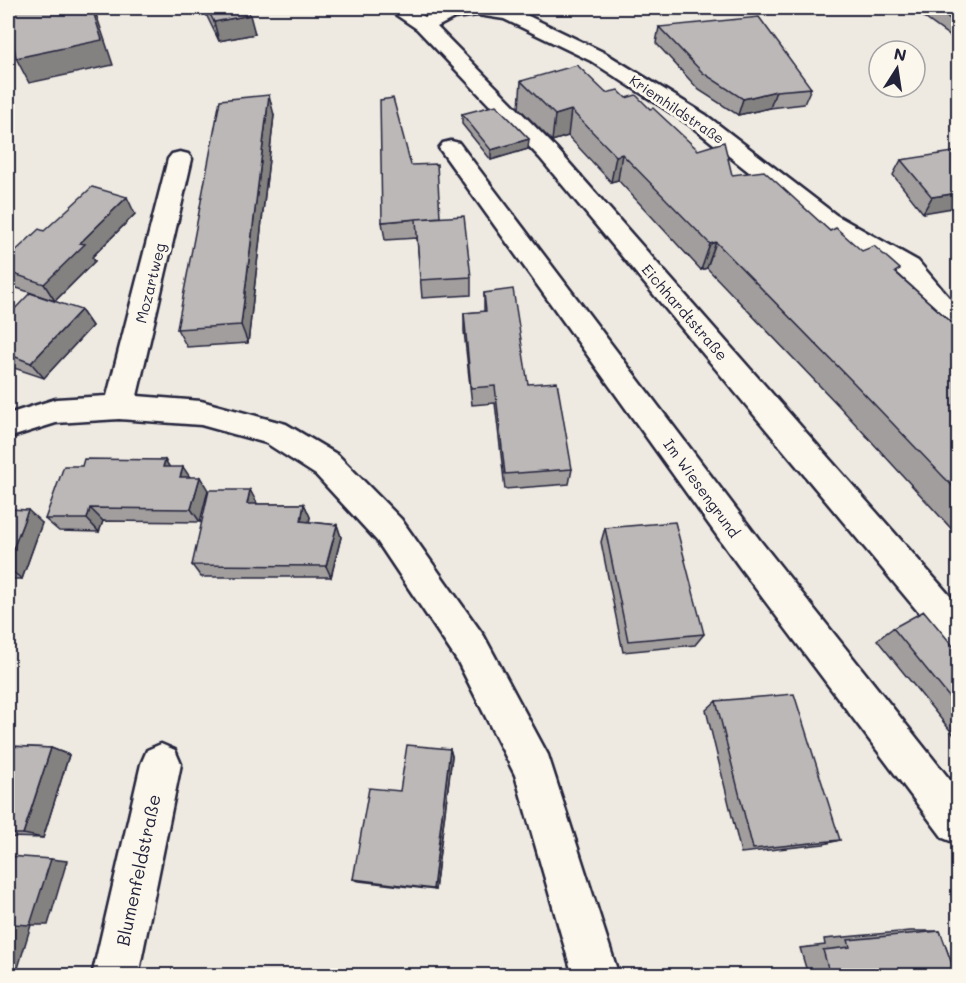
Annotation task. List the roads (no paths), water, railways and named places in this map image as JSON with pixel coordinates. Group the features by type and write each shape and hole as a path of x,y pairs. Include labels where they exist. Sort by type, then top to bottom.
{"street":[{"name":"Eichhardtstraße","path":"396,8 424,25 548,153 958,632"},
{"name":"Kriemhildstraße","path":"424,25 449,13 478,9 509,14 598,57 698,120 826,222 909,268 958,326"},
{"name":"Im Wiesengrund","path":"451,148 750,554 958,823"},
{"name":"Mozartweg","path":"119,407 180,159"},
{"path":"8,426 56,411 119,407 201,413 275,433 327,465 389,530 471,649 534,769 596,975"},
{"name":"Blumenfeldstraße","path":"115,975 161,764"}]}
